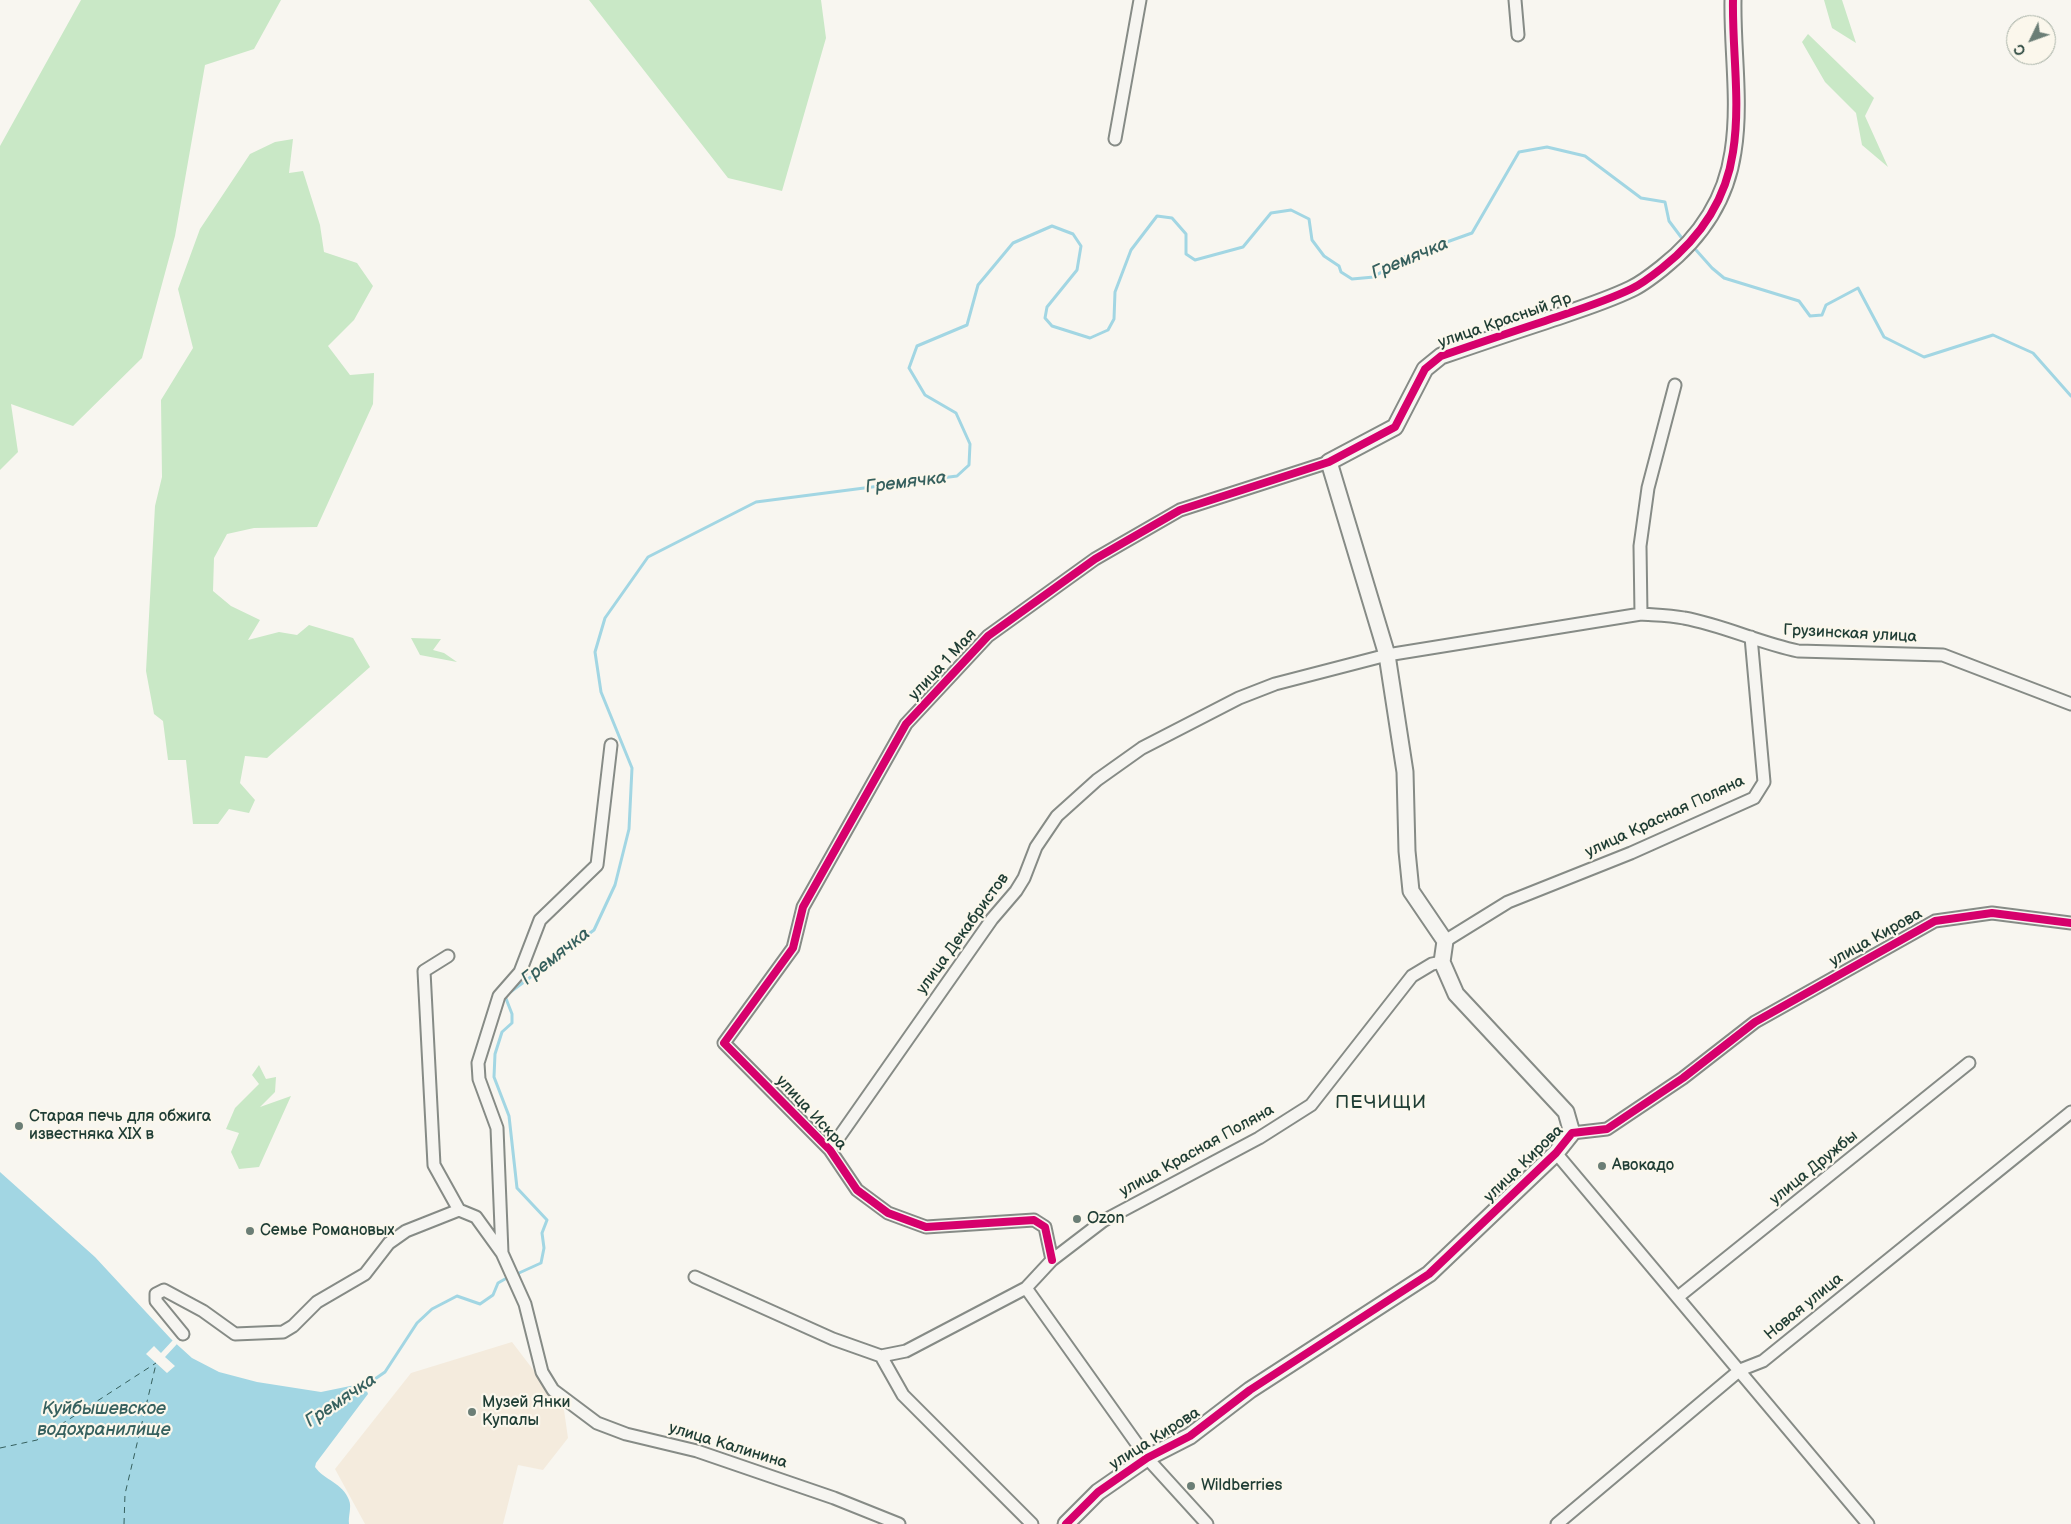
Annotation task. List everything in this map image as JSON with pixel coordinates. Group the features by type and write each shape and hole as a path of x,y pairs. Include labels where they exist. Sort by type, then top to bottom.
{"street":[{"path":"1115,139 1140,0"},
{"path":"1514,0 1518,34"},
{"name":"улица Красный Яр","path":"1329,462 1395,427 1425,369 1441,356 1586,307 1632,289 1686,247 1706,224 1718,202 1726,183 1733,152 1735,129 1733,0"},
{"path":"1641,614 1640,546 1648,488 1675,385"},
{"path":"1329,462 1387,655 1405,772 1410,890 1445,941 1442,962 1456,994 1566,1112 1572,1133"},
{"name":"улица 1 Мая","path":"724,1043 792,948 803,907 906,724 988,636 1095,559 1180,510 1329,462"},
{"name":"Грузинская улица","path":"1387,655 1641,614 1684,618 1751,637 1775,647 1798,651 1944,655 2071,704"},
{"name":"улица Красная Поляна","path":"1445,941 1508,902 1631,853 1754,798 1764,782 1751,637"},
{"name":"улица Декабристов","path":"830,1150 992,919 1016,891 1024,878 1036,847 1063,810 1097,780 1142,748 1238,698 1275,684 1387,655"},
{"path":"502,1254 498,1128 479,1079 478,1062 499,996 520,972 540,920 597,865 611,745"},
{"name":"улица Кирова","path":"1066,1524 1098,1492 1147,1458 1190,1436 1250,1390 1429,1274 1556,1153 1572,1133 1607,1130 1683,1078 1755,1022 1935,921 1992,912 2071,923"},
{"path":"448,956 424,971 434,1165 459,1210 476,1217 502,1254"},
{"name":"улица Красная Поляна","path":"882,1356 906,1351 1026,1288 1052,1260 1103,1221 1259,1138 1310,1105 1412,976 1432,964 1442,962"},
{"name":"улица Искра","path":"724,1043 830,1150 858,1190 888,1213 926,1227 1034,1220 1045,1227 1052,1260"},
{"name":"улица Дружбы","path":"1678,1297 1969,1064"},
{"name":"Новая улица","path":"1556,1524 1740,1370 1763,1361 2071,1112"},
{"path":"1556,1153 1868,1524"},
{"path":"183,1334 156,1300 156,1294 159,1292 164,1290 203,1311 235,1334 283,1332 293,1326 317,1302 366,1274 389,1243 406,1231 459,1210"},
{"name":"улица Калинина","path":"502,1254 525,1304 542,1372 553,1390 597,1423 626,1434 697,1451 834,1498 899,1524"},
{"path":"695,1277 833,1339 882,1356 903,1395 1032,1524"},
{"path":"1026,1288 1147,1458 1207,1524"}],"shaded area":[{"path":"512,1342 564,1410 568,1438 543,1470 518,1465 503,1524 365,1524 335,1469 411,1373"}],"green space":[{"path":"81,0 281,0 254,49 205,65 175,236 142,358 73,426 11,404 18,452 0,470 0,146"},
{"path":"589,0 821,0 826,38 782,191 728,178"},
{"path":"1824,0 1842,0 1856,43 1832,28"},
{"path":"1808,34 1874,98 1865,116 1888,167 1862,145 1856,113 1825,82 1802,42"},
{"path":"293,139 289,173 303,171 320,225 324,252 357,263 373,286 354,320 328,346 350,375 374,373 373,404 317,527 254,528 227,534 214,558 213,591 231,606 260,620 248,640 279,632 297,635 309,625 353,638 370,667 267,758 245,756 240,783 255,800 249,813 229,809 218,824 193,824 186,760 168,760 163,721 154,714 146,671 155,506 162,477 161,400 193,348 178,289 200,229 250,154 275,142"},
{"path":"411,638 441,639 433,650 444,653 457,662 420,655"},
{"path":"259,1065 266,1079 276,1077 275,1092 260,1107 291,1096 259,1167 239,1169 231,1152 239,1133 226,1129 235,1108 259,1084 252,1075"}],"water":[{"name":"Куйбышевское водохранилище","path":"0,1172 95,1257 171,1339 192,1358 219,1372 257,1382 321,1392 360,1384 365,1386 368,1394 316,1463 315,1467 346,1494 350,1506 349,1524 0,1524"}],"pier":[{"path":"173,1340 177,1344 165,1357 175,1366 167,1373 146,1354 154,1346 161,1353"}],"waterway":[{"name":"Гремячка","path":"519,1273 541,1263 544,1248 542,1233 547,1220 517,1188 509,1116 494,1077 495,1054 502,1032 512,1023 512,1014 505,996 594,930 615,885 629,829 632,768 601,692 595,652 605,618 648,557 756,502 957,476 969,465 970,444 956,413 925,395 909,368 917,346 967,325 978,285 1013,243 1052,226 1073,234 1081,246 1077,270 1047,307 1045,318 1052,326 1090,338 1108,330 1114,319 1115,292 1131,250 1157,216 1172,218 1186,234 1186,254 1195,260 1243,247 1271,213 1291,210 1309,219 1312,240 1324,256 1339,266 1341,272 1352,279 1374,277 1402,258 1472,233 1519,152 1547,147 1585,156 1641,198 1665,202 1669,221 1681,237"},
{"name":"Гремячка","path":"1696,250 1724,278 1799,301 1810,316 1822,315 1826,305 1858,288 1884,337 1924,357 1993,335 2033,353 2071,396"},
{"name":"Гремячка","path":"362,1388 385,1372 417,1323 432,1309 457,1296 480,1304 493,1295 498,1283 505,1279"}],"ferry route":[{"path":"0,1448 37,1440 156,1363"},
{"path":"124,1524 125,1494 156,1364"}],"cycle path":[{"path":"1052,1260 1045,1227 1034,1220 926,1227 888,1213 857,1190 830,1150 724,1043 793,948 803,907 906,724 988,636 1095,559 1180,510 1329,462 1395,427 1425,369 1441,356 1621,294 1651,277 1688,244 1709,217 1717,202 1724,186 1733,152 1736,114 1733,0"},
{"path":"1066,1524 1098,1492 1147,1458 1190,1436 1250,1390 1429,1274 1556,1153 1572,1133 1607,1129 1683,1078 1755,1022 1935,921 1992,913 2071,923"}],"place":[{"name":"Старая печь для обжига известняка XIX в","path":"19,1126"},
{"name":"Авокадо","path":"1602,1166"},
{"name":"Ozon","path":"1077,1219"},
{"name":"Семье Романовых","path":"250,1231"},
{"name":"Музей Янки Купалы","path":"472,1412"},
{"name":"Wildberries","path":"1191,1486"}],"district":[{"name":"ПЕЧИЩИ","path":"1381,1103"}]}
